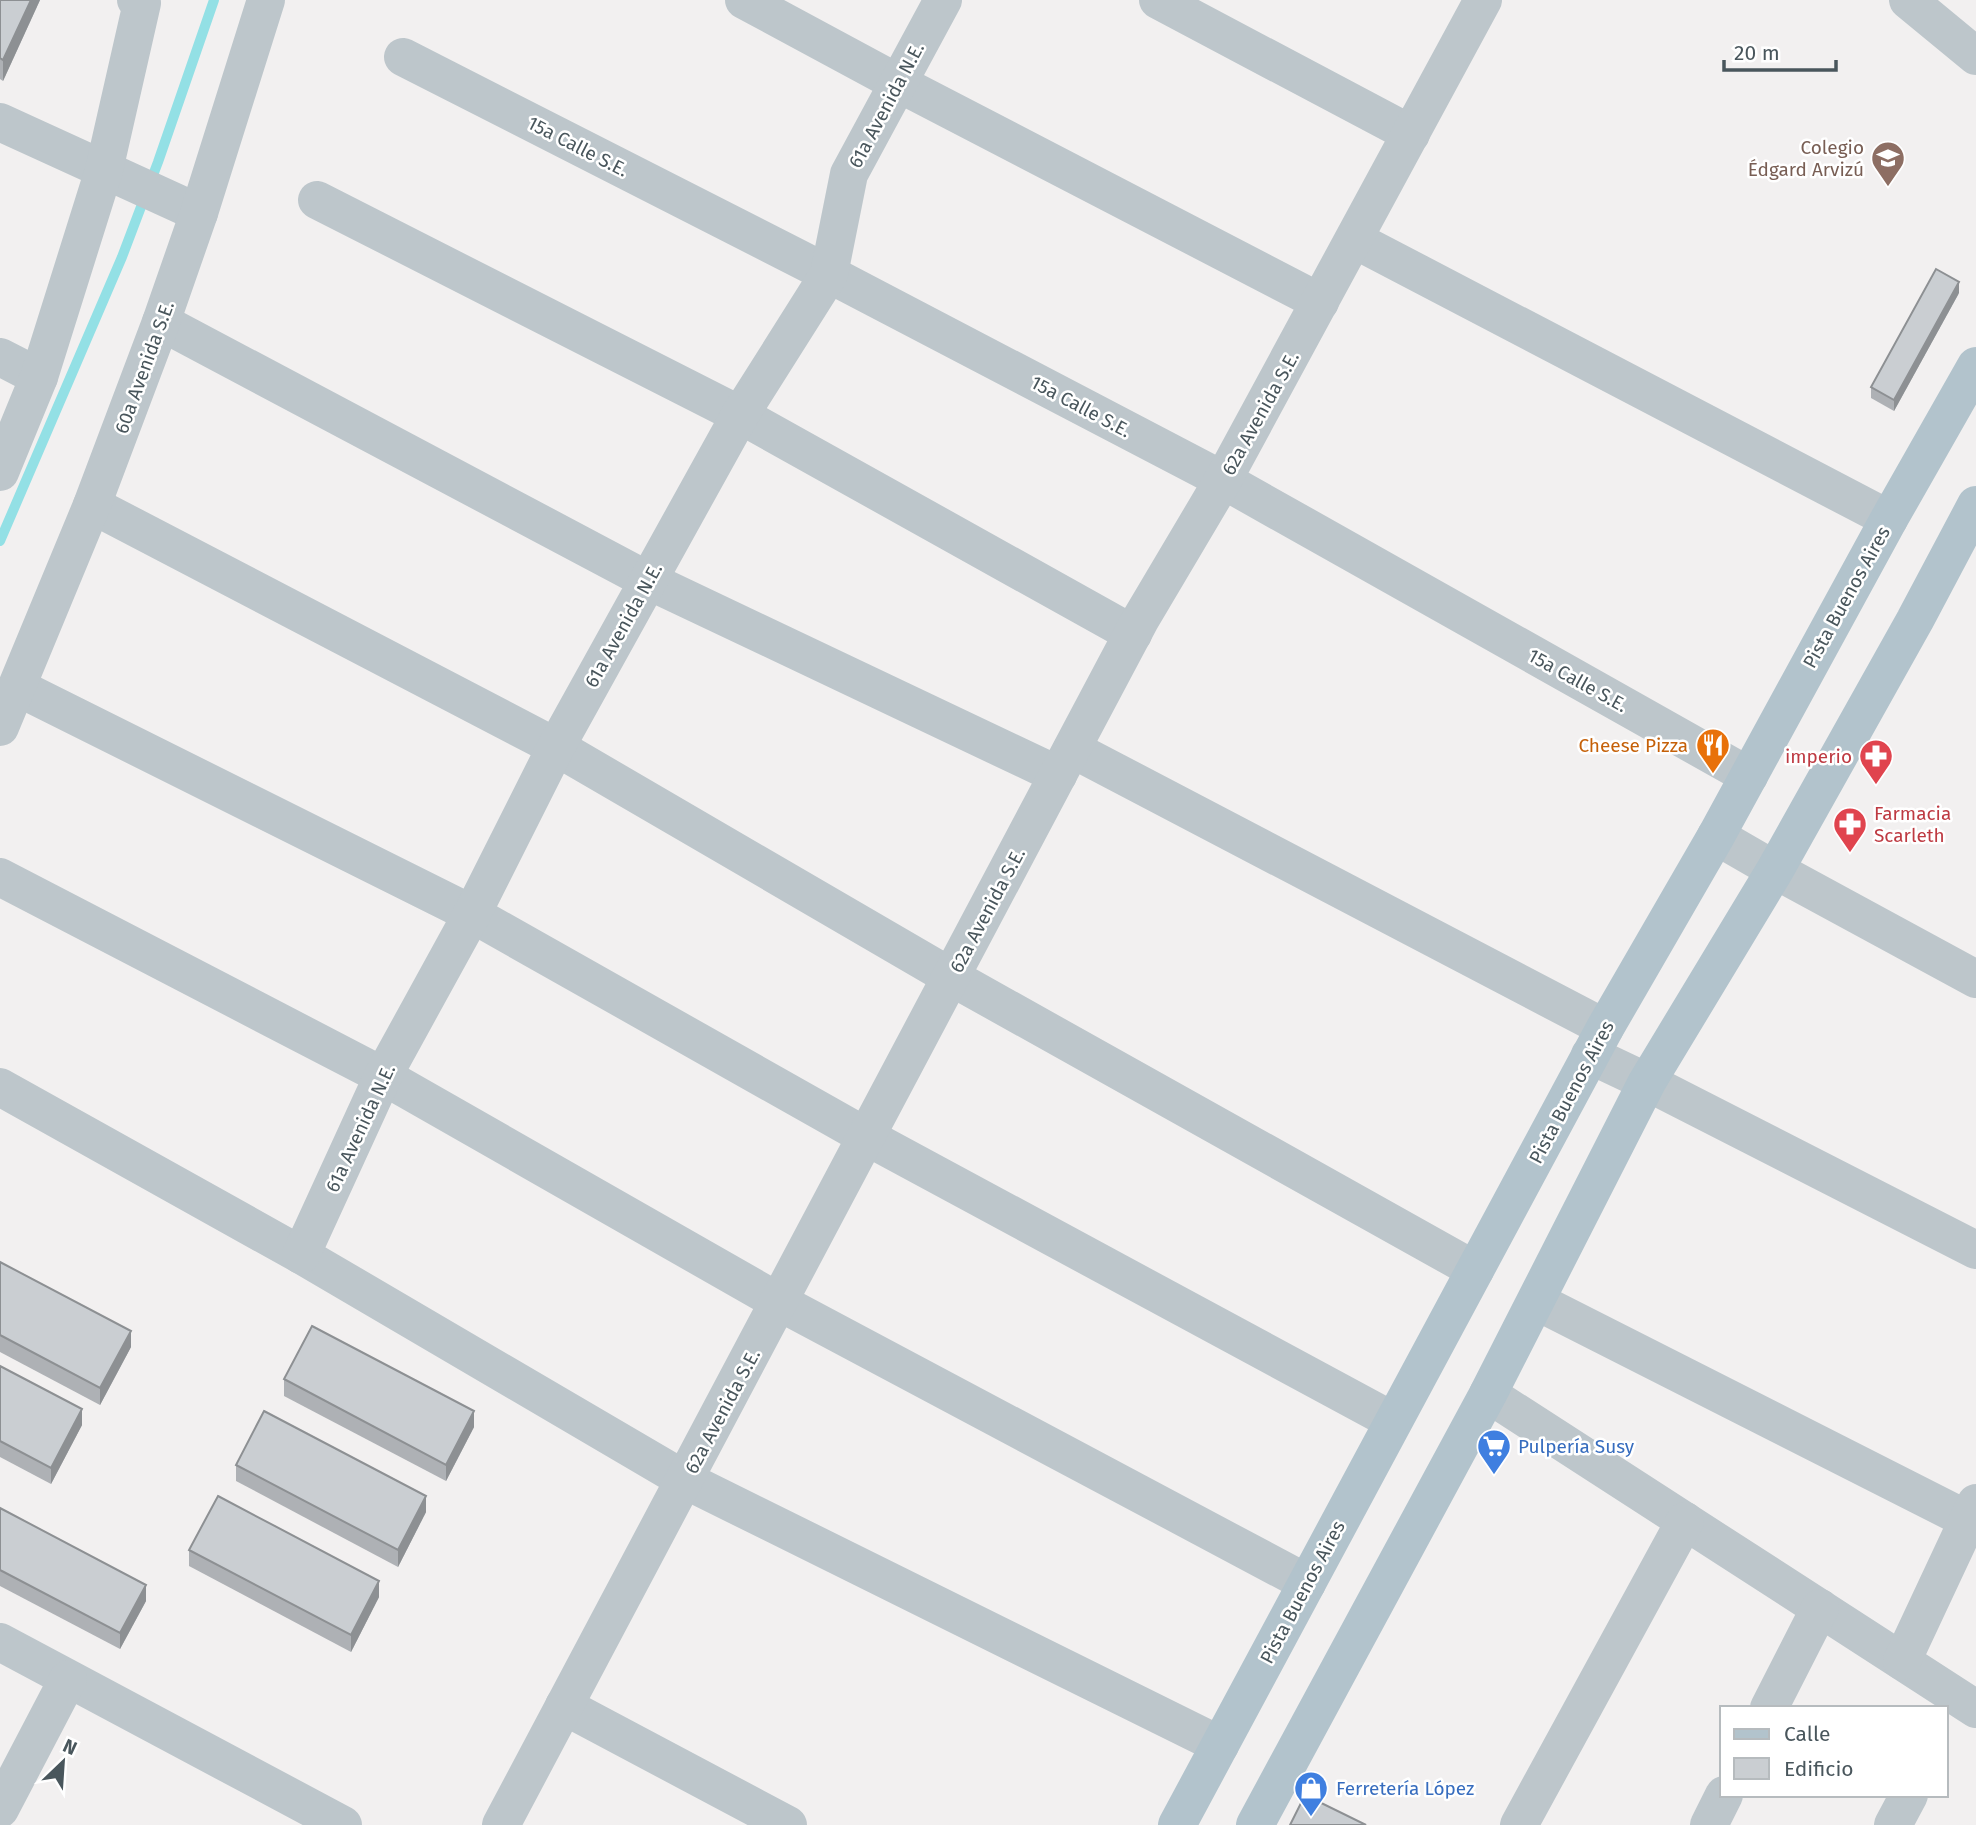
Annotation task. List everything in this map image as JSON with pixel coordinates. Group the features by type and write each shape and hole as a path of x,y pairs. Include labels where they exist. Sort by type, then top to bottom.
{"main road":[{"name":"Pista Buenos Aires","path":"1177,1825 1598,1042 1716,836 1976,366"},
{"path":"1255,1825 1488,1394 1647,1082 1775,870 1976,505"}],"street":[{"name":"60a Avenida S.E.","path":"0,727 92,505 161,321 183,206 266,0"},
{"path":"744,0 1320,302"},
{"name":"61a Avenida N.E.","path":"301,1255 383,1076 472,914 556,747 740,415 829,274 849,174 943,0"},
{"path":"1158,0 1411,134"},
{"name":"62a Avenida S.E.","path":"501,1825 1133,634 1223,480 1483,0"},
{"path":"1908,0 1976,56"},
{"path":"0,472 39,377 112,173 139,1"},
{"name":"15a Calle S.E.","path":"403,57 829,274 1223,480 1749,776"},
{"path":"0,122 183,206"},
{"path":"317,200 740,415 1133,634"},
{"path":"1355,240 1889,519"},
{"path":"161,321 647,580 1065,762 1598,1042 1647,1082 1976,1250"},
{"path":"0,357 39,377"},
{"path":"92,505 556,747 951,977 1475,1270"},
{"path":"18,687 472,914 867,1137 1394,1421"},
{"path":"1716,836 1976,979"},
{"path":"0,877 383,1076 779,1301 1307,1583"},
{"path":"0,1087 301,1255 685,1480 1220,1745"},
{"path":"1536,1301 1973,1515 1902,1661"},
{"path":"1488,1394 1902,1661 1961,1710"},
{"path":"1519,1825 1685,1521"},
{"path":"1770,1706 1821,1608"},
{"path":"0,1642 343,1825"},
{"path":"0,1809 68,1679"},
{"path":"564,1706 788,1825"},
{"path":"1709,1825 1723,1797"},
{"path":"1893,1825 1908,1797"}],"building":[{"path":"0,0 31,0 3,60 0,58"},
{"path":"1936,269 1959,282 1894,400 1871,387"},
{"path":"0,1262 131,1331 100,1388 0,1335"},
{"path":"312,1326 474,1411 446,1465 284,1379"},
{"path":"0,1366 82,1409 51,1468 0,1441"},
{"path":"264,1411 426,1496 398,1550 236,1465"},
{"path":"218,1496 379,1581 351,1635 189,1550"},
{"path":"0,1508 146,1585 120,1633 0,1570"},
{"path":"1305,1795 1366,1825 1290,1825"}],"waterway":[{"path":"0,541 122,257 214,0"}],"place":[{"name":"Colegio Édgard Arvizú","path":"1888,188"},
{"name":"Cheese Pizza","path":"1713,775"},
{"name":"imperio","path":"1876,786"},
{"name":"Farmacia Scarleth","path":"1850,854"},
{"name":"Pulpería Susy","path":"1494,1476"},
{"name":"Ferretería López","path":"1311,1818"}]}
